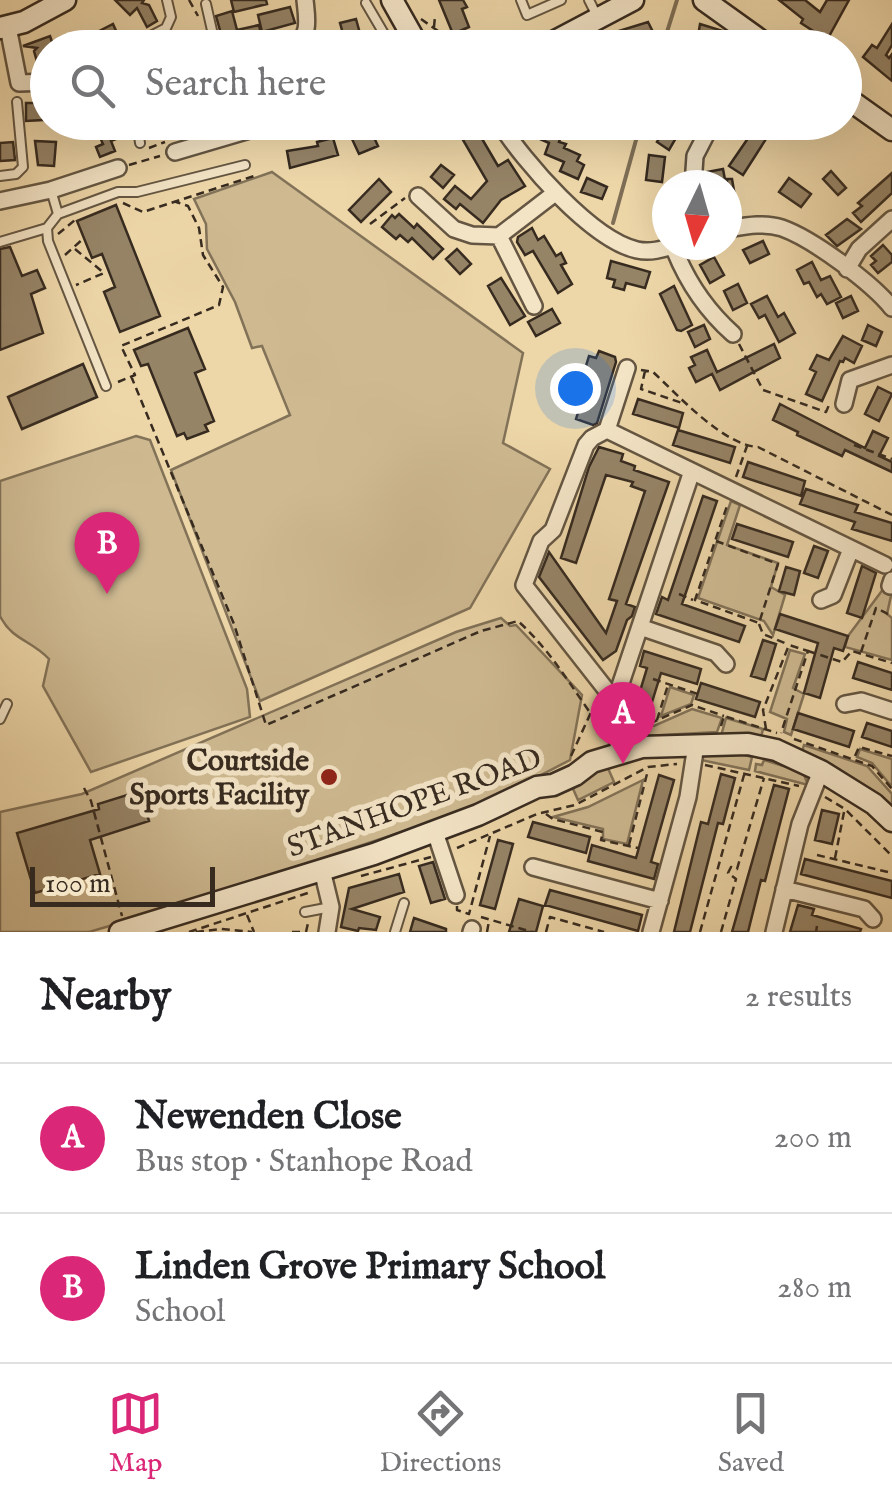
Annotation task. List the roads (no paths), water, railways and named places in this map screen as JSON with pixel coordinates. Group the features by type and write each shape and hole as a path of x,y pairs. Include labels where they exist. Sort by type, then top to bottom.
{"street":[{"path":"17,102 18,82 4,28 65,0"},
{"path":"305,0 306,30"},
{"path":"392,0 409,30"},
{"path":"593,9 633,0"},
{"path":"704,0 746,30"},
{"path":"18,82 30,82"},
{"path":"862,109 892,130"},
{"path":"175,152 204,140"},
{"path":"494,146 503,140"},
{"path":"511,140 555,193 615,241 633,249 652,251"},
{"path":"694,170 694,156 703,140"},
{"path":"0,201 118,168"},
{"path":"417,195 454,229 472,235 499,236 555,193"},
{"path":"847,269 859,249 892,219"},
{"path":"742,227 782,228 806,240 878,290 892,308"},
{"path":"499,236 534,306"},
{"path":"680,260 692,286 733,334"},
{"path":"526,290 542,282"},
{"path":"844,404 850,380 892,365"},
{"path":"614,706 524,585 541,541 553,530 586,444 606,430 627,368"},
{"path":"606,430 851,548 889,577"},
{"path":"691,474 614,706 620,753 642,747 695,754 728,746 763,747 794,760 816,781 874,804 892,821"},
{"path":"821,600 833,595 851,548"},
{"path":"640,627 716,653 726,664"},
{"path":"845,704 861,701 892,711"},
{"name":"STANHOPE ROAD","path":"122,931 324,878 536,787 565,768 620,753"},
{"path":"652,932 695,754"},
{"path":"774,932 816,781"},
{"path":"435,832 456,895"},
{"path":"533,866 660,901"},
{"path":"324,878 331,907 327,932"},
{"path":"784,889 864,910 873,919"}],"lane":[{"path":"162,30 171,17 167,0"},
{"path":"521,0 527,15 561,0"},
{"path":"366,3 382,30"},
{"path":"206,4 212,30"},
{"path":"0,176 16,174 23,167 17,102"},
{"path":"106,386 47,233 58,214 118,192 137,192 245,166"},
{"path":"50,190 58,214"},
{"path":"0,242 47,233"},
{"path":"0,719 7,704"},
{"path":"395,932 404,903"},
{"path":"305,912 331,907"}],"waterway":[{"path":"668,30 677,0"},
{"path":"613,223 636,140"}],"place":[{"name":"Linden Grove Primary School","path":"107,594"},
{"name":"Newenden Close","path":"623,764"},
{"name":"Courtside Sports Facility","path":"329,777"}]}
